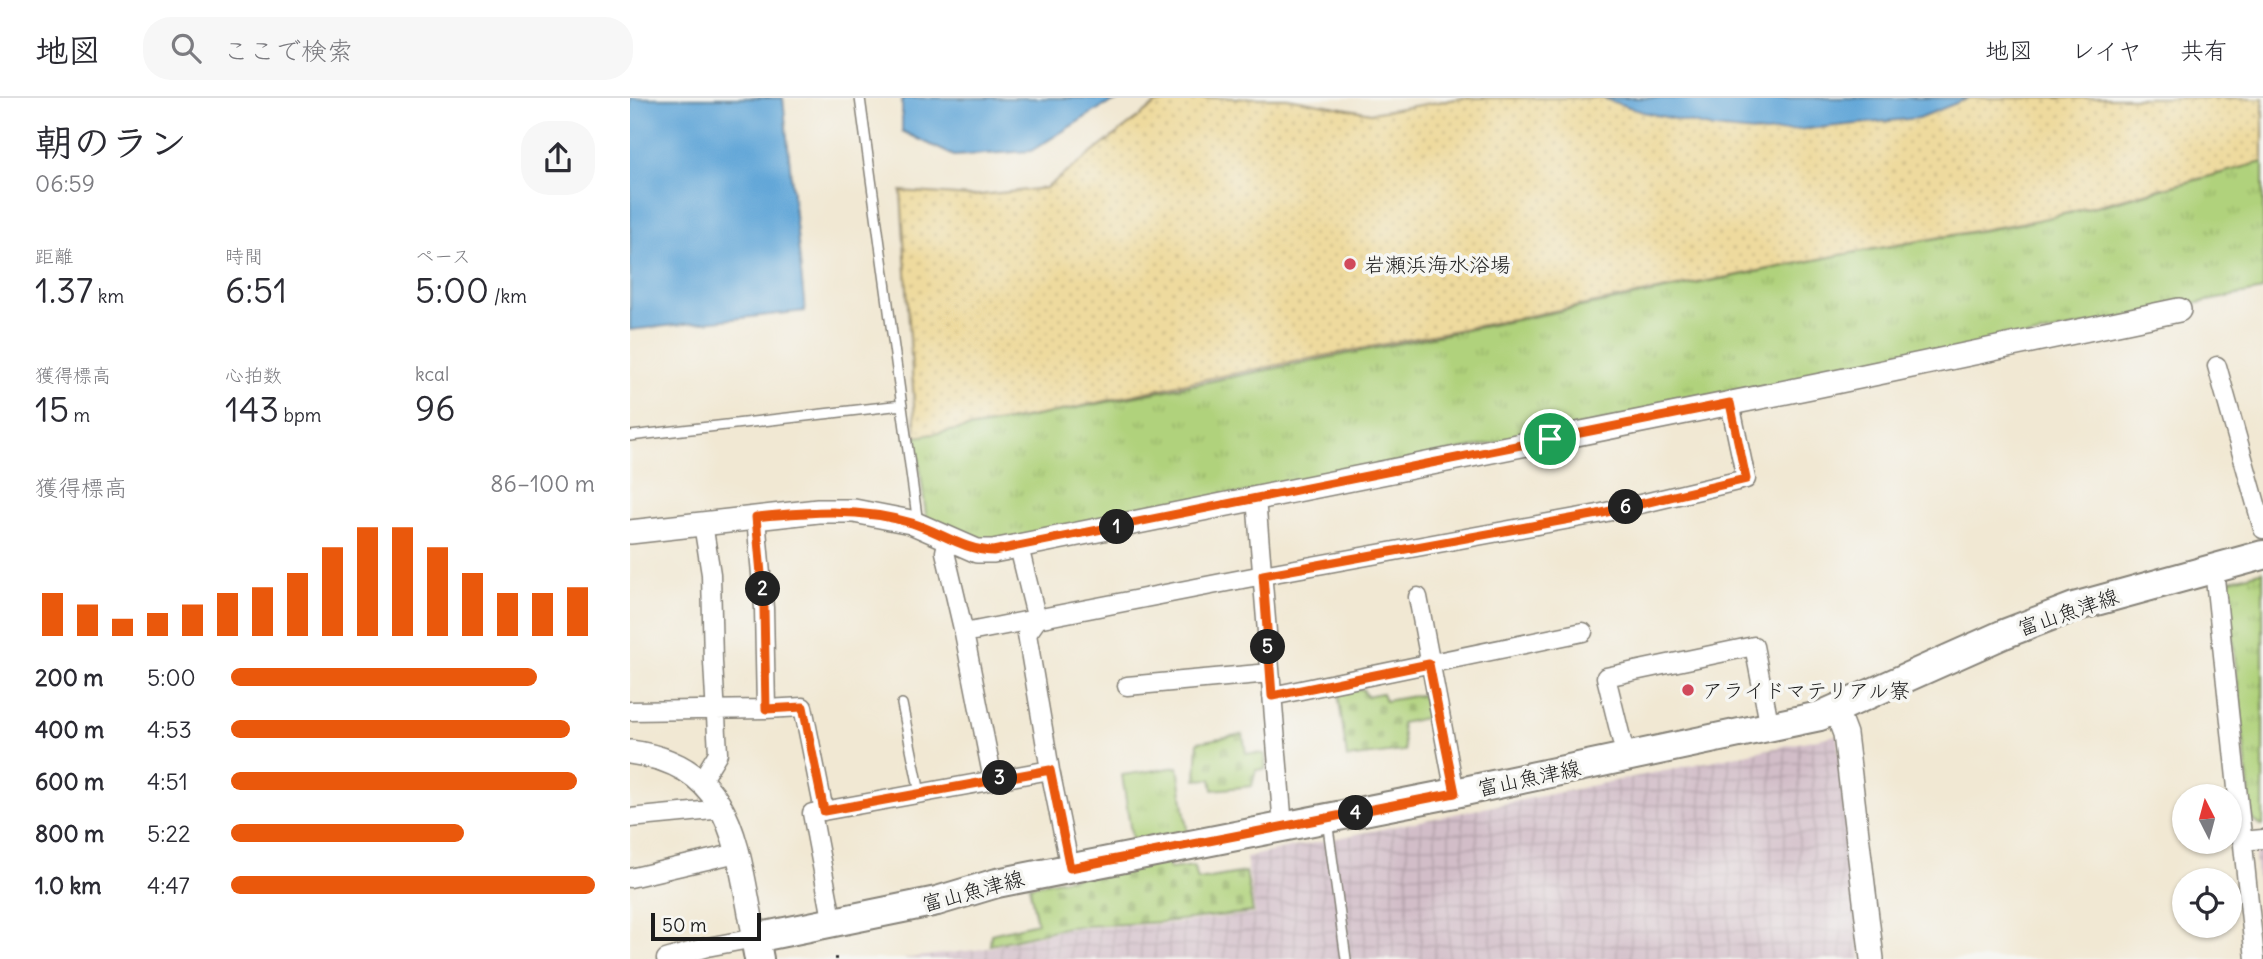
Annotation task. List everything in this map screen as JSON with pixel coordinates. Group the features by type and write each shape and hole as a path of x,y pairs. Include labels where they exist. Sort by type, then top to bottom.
{"main road":[{"name":"富山魚津線","path":"757,948 833,923 937,901 988,885 1770,728 1836,710 2004,635 2074,607 2263,555"}],"street":[{"path":"630,532 818,511 854,511 918,525 977,551 993,551 2179,310"},
{"path":"2217,366 2263,529"},
{"path":"964,633 1598,514 1746,479 1730,403"},
{"path":"1256,498 1283,827"},
{"path":"756,517 764,608 766,709"},
{"path":"701,781 718,753 711,574 703,524"},
{"path":"948,538 945,552 964,633 992,780"},
{"path":"1019,547 1037,620 1027,634 1070,868"},
{"path":"2214,569 2236,784"},
{"path":"1418,597 1455,793"},
{"path":"1272,696 1583,632"},
{"path":"1626,758 1606,677 1754,646 1770,728"},
{"path":"1126,686 1270,673"},
{"path":"630,711 803,707 824,811"},
{"path":"1836,710 1845,734 1871,959"},
{"path":"630,752 664,758 686,769 701,781 723,809 730,824 757,948 666,959"},
{"path":"833,923 812,813 1050,770"},
{"path":"630,818 723,809"},
{"path":"2255,959 2242,841 2263,839"},
{"path":"630,878 737,853"}],"lane":[{"path":"860,98 918,525"},
{"path":"630,436 902,405"},
{"path":"902,704 920,793"},
{"path":"1327,818 1346,959"}],"shaded area":[{"path":"1837,735 1861,959 902,959 982,949 1067,929 1167,924 1255,914 1246,857"},
{"path":"2263,847 2263,933 2255,856"}],"sand":[{"name":"岩瀬浜海水浴場","path":"1181,98 1287,98 1371,113 1463,98 2263,98 2263,162 2048,218 1840,255 1196,381 1051,413 916,437 901,191 971,196 1046,188 1156,104"}],"green space":[{"path":"2263,162 2263,290 992,543 959,536 927,522 916,437 1027,418 1841,255 2025,223 2100,206"},
{"path":"2263,571 2263,826 2260,826 2252,820 2227,581"},
{"path":"1363,689 1366,696 1382,693 1385,701 1431,693 1435,716 1401,723 1405,751 1347,758 1338,693"},
{"path":"1243,734 1246,753 1265,754 1266,769 1256,770 1252,786 1213,790 1211,779 1196,780 1198,742"},
{"path":"1178,767 1188,836 1133,846 1122,775"},
{"path":"1167,859 1169,869 1194,866 1198,880 1246,872 1253,912 1163,922 1068,927 990,945 991,934 1037,923 1029,886"}],"water":[{"path":"630,98 783,98 805,311 630,330"},
{"path":"902,98 1123,98 1102,107 1031,151 954,156 902,131"},
{"path":"1602,98 1969,98 1919,118 1765,133 1714,128 1643,112"}],"place":[{"name":"岩瀬浜海水浴場","path":"1350,264"},
{"name":"アライドマテリアル寮","path":"1688,690"}],"route":[{"path":"1730,403 1746,479 1598,514 1263,575 1272,696 1429,664 1455,793 1070,868 1050,770 824,811 803,707 766,709 764,608 756,517 818,511 854,511 911,523 977,551 993,551 1550,439 1730,403"}]}
